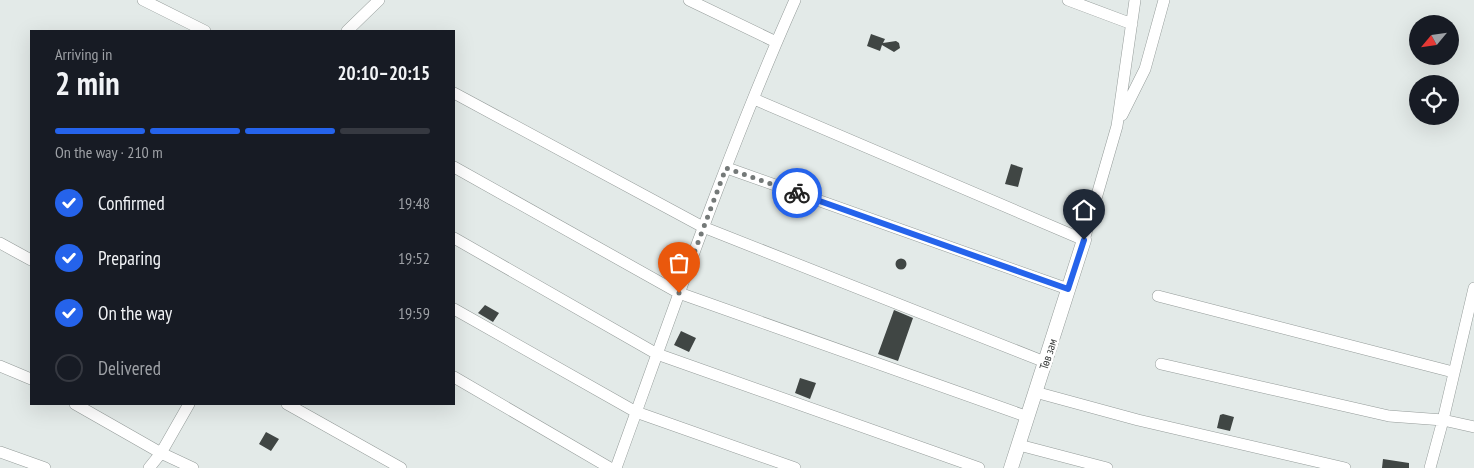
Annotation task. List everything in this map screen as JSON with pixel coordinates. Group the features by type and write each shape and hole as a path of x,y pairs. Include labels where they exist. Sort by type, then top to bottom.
{"street":[{"path":"143,0 203,30"},
{"path":"348,30 379,0"},
{"path":"689,0 776,42"},
{"path":"616,468 703,227 776,42 795,0"},
{"path":"1068,0 1132,24"},
{"path":"754,99 1084,240 1116,126 1135,0"},
{"path":"1116,126 1144,69 1164,0"},
{"path":"455,94 703,227 1045,362"},
{"path":"455,168 679,293 1028,417"},
{"path":"726,168 1068,289"},
{"path":"455,239 657,354 980,468"},
{"name":"Төв зам","path":"1011,468 1084,240"},
{"path":"0,243 30,259"},
{"path":"1430,468 1474,288"},
{"path":"1158,296 1453,372"},
{"path":"455,310 636,412 795,468"},
{"path":"1161,364 1389,416 1443,420 1474,427"},
{"path":"0,366 30,379"},
{"path":"455,378 610,468"},
{"path":"1035,392 1138,420 1346,468"},
{"path":"77,405 161,453 193,468"},
{"path":"149,468 161,453 188,405"},
{"path":"288,405 401,468"},
{"path":"1018,445 1107,468"},
{"path":"0,452 45,468"}],"building":[{"path":"871,34 885,39 883,43 896,41 899,43 900,48 894,52 882,45 880,51 867,46"},
{"path":"1011,164 1023,168 1018,187 1005,184"},
{"path":"899,259 903,259 906,264 905,268 899,269 896,266 896,262"},
{"path":"485,305 499,313 493,322 478,313"},
{"path":"894,310 913,318 898,361 878,354"},
{"path":"681,331 696,338 689,352 674,345"},
{"path":"800,378 816,383 810,399 795,393"},
{"path":"1220,415 1234,417 1230,431 1217,428"},
{"path":"266,432 279,439 271,451 259,444"},
{"path":"1383,459 1409,463 1409,468 1382,468"}],"way so far":[{"path":"679,293 726,168 797,193"}],"route":[{"path":"797,193 1068,289 1084,240"}]}
